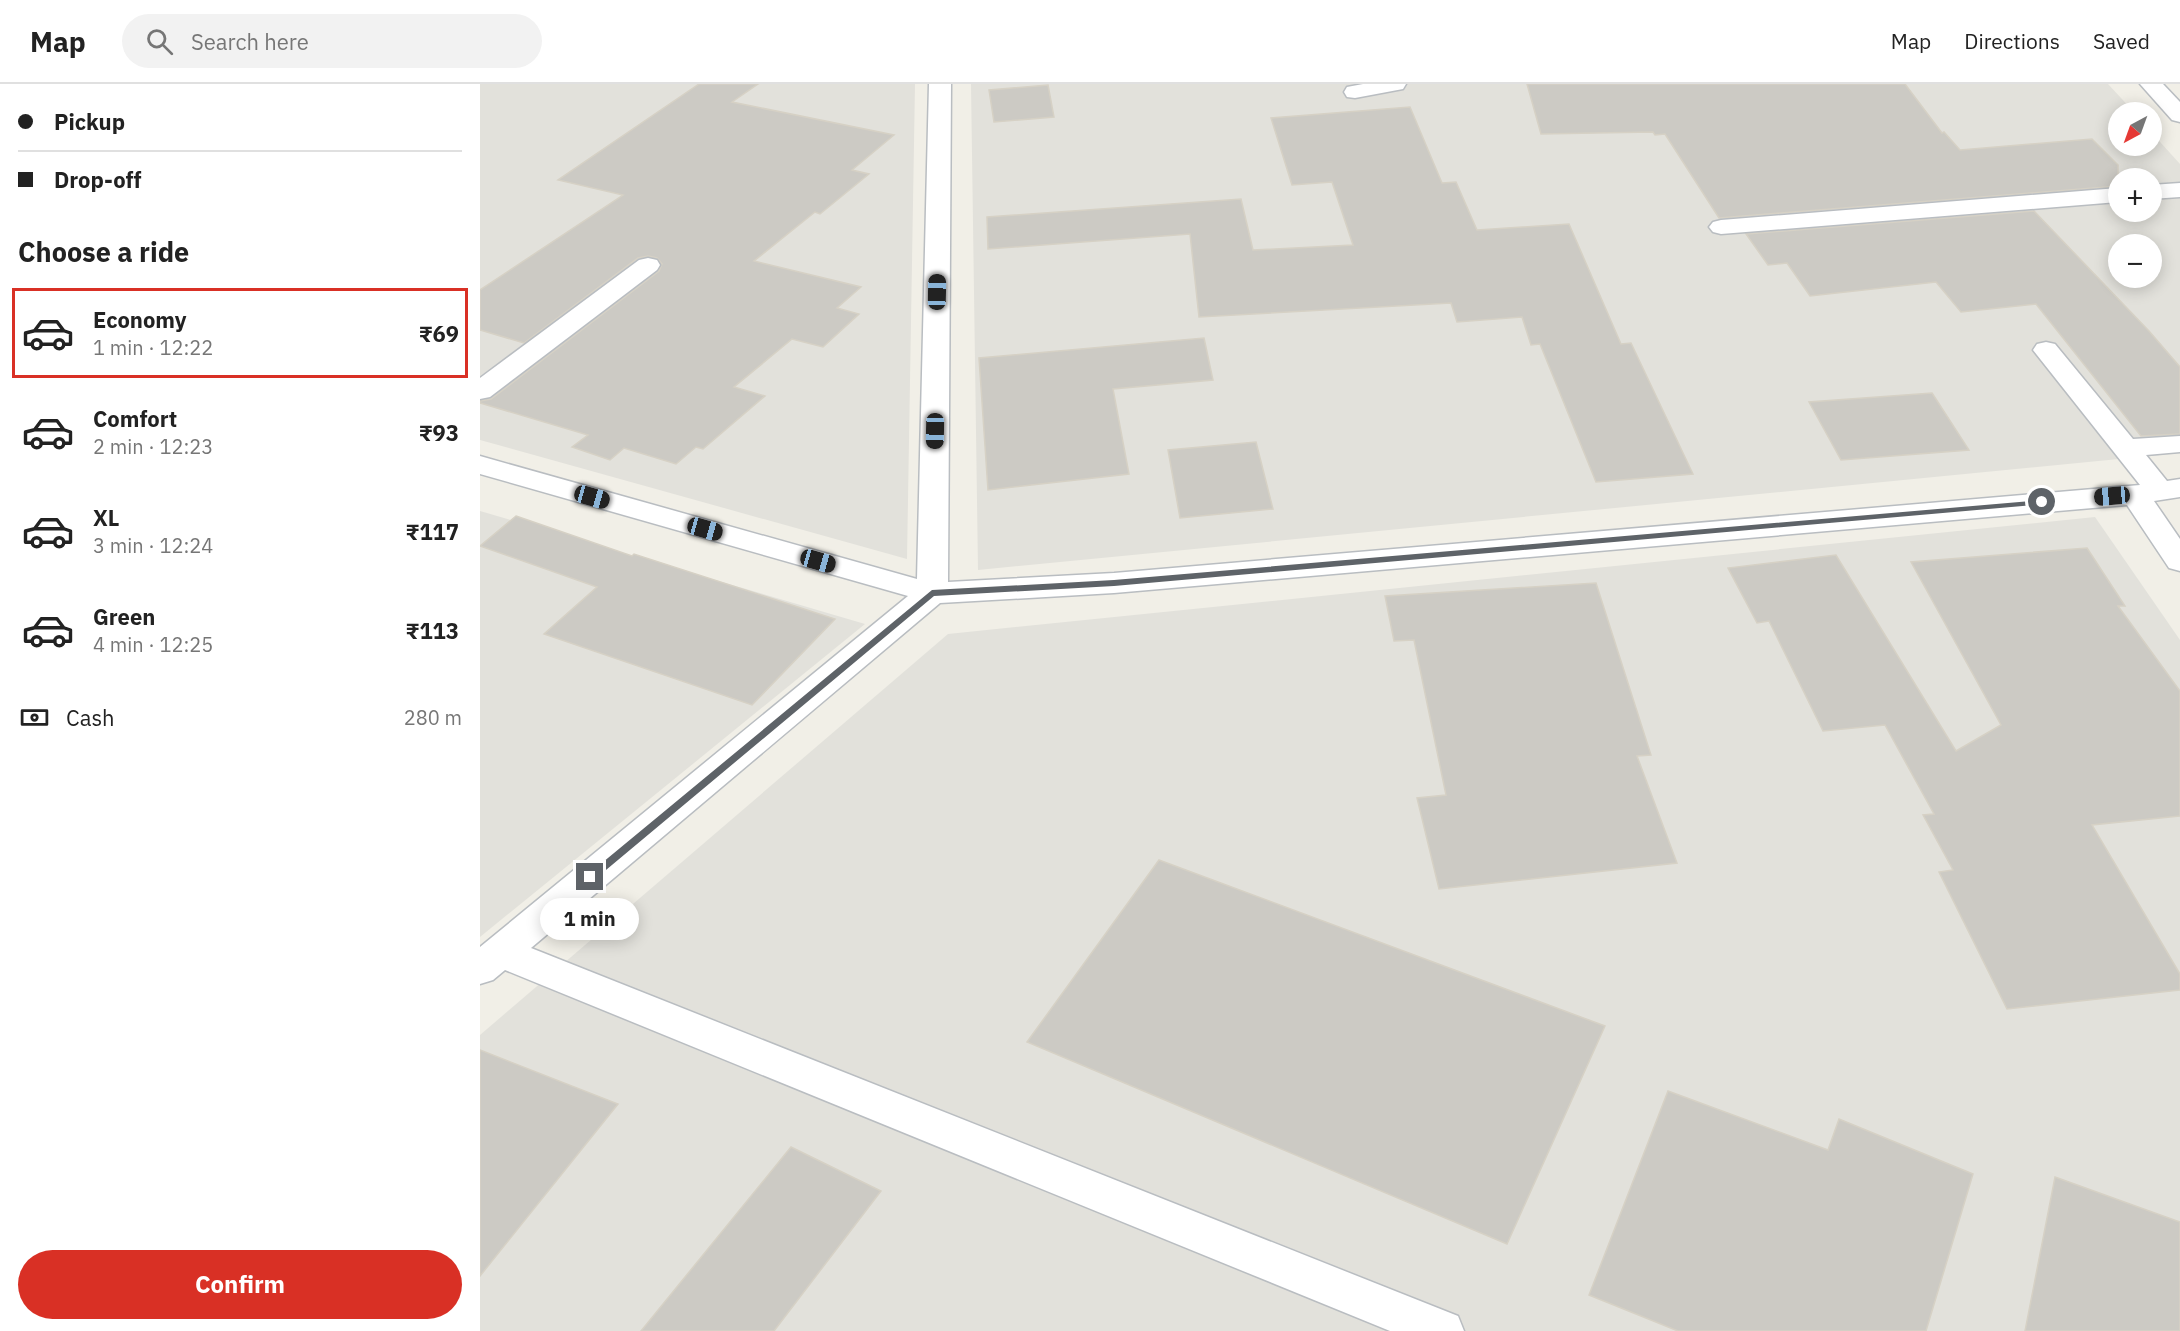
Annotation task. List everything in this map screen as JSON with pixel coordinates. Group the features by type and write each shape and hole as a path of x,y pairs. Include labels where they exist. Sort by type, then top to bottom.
{"street":[{"path":"940,84 932,593 490,961 1442,1331"},
{"path":"1355,92 1395,84"},
{"path":"2151,84 2180,115"},
{"path":"2162,191 2180,190"},
{"path":"1721,227 2108,196"},
{"path":"480,391 648,265"},
{"path":"2046,350 2159,491 2180,561"},
{"path":"2126,448 2180,444"},
{"path":"487,474 932,593 1114,583 2159,491"}],"shaded area":[{"path":"480,84 915,84 907,559 480,440"},
{"path":"971,84 2108,84 2125,102 2108,102 2108,156 2162,156 2162,144 2180,164 2180,453 978,570"},
{"path":"480,511 865,624 480,937"},
{"path":"2095,517 2180,640 2180,1331 480,1331 480,1035 948,634"}],"building":[{"path":"699,84 758,84 732,102 894,135 852,170 869,174 820,214 815,212 754,261 861,287 837,308 859,314 823,347 792,339 734,387 765,396 703,449 696,447 676,464 624,448 610,460 572,447 588,435 480,403 480,401 491,399 659,271 662,264 657,258 648,256 638,258 524,343 480,330 480,290 623,195 558,180"},
{"path":"1527,84 1905,84 1942,133 1944,132 1960,150 2092,139 2118,165 2118,168 2108,168 2108,187 1719,218 1665,134 1655,135 1653,132 1541,134"},
{"path":"1048,85 1054,117 994,122 989,90"},
{"path":"1410,107 1442,183 1456,182 1477,230 1569,224 1621,344 1631,343 1693,474 1596,482 1540,344 1531,345 1522,317 1457,322 1451,303 1199,317 1190,234 988,249 987,217 1241,199 1253,250 1353,245 1332,182 1292,185 1271,118"},
{"path":"2034,211 2149,331 2180,367 2180,434 2141,436 2036,304 1961,312 1936,282 1810,296 1787,263 1768,265 1746,234"},
{"path":"1204,338 1213,380 1113,389 1129,474 988,490 979,358"},
{"path":"1932,393 1969,450 1841,460 1809,402"},
{"path":"1256,442 1273,509 1180,518 1168,450"},
{"path":"516,516 632,556 634,554 835,619 752,705 544,634 597,587 480,546"},
{"path":"2087,548 2125,606 2118,606 2180,691 2180,816 2092,825 2180,974 2180,990 2007,1009 1939,872 1953,870 1923,815 1934,814 1885,725 1823,731 1769,621 1757,623 1728,568 1836,555 1956,751 2001,725 1911,562"},
{"path":"1596,583 1651,755 1637,756 1677,863 1439,889 1417,798 1446,795 1414,640 1394,641 1385,596"},
{"path":"1159,860 1605,1026 1507,1244 1027,1042"},
{"path":"480,1050 618,1104 480,1276"},
{"path":"1668,1091 1828,1150 1839,1119 1973,1174 1926,1331 1678,1331 1589,1295"},
{"path":"791,1147 881,1191 774,1331 641,1331"},
{"path":"2055,1177 2180,1222 2180,1331 2025,1331"}],"route":[{"path":"590,877 932,593 1114,583 2042,502"}]}
